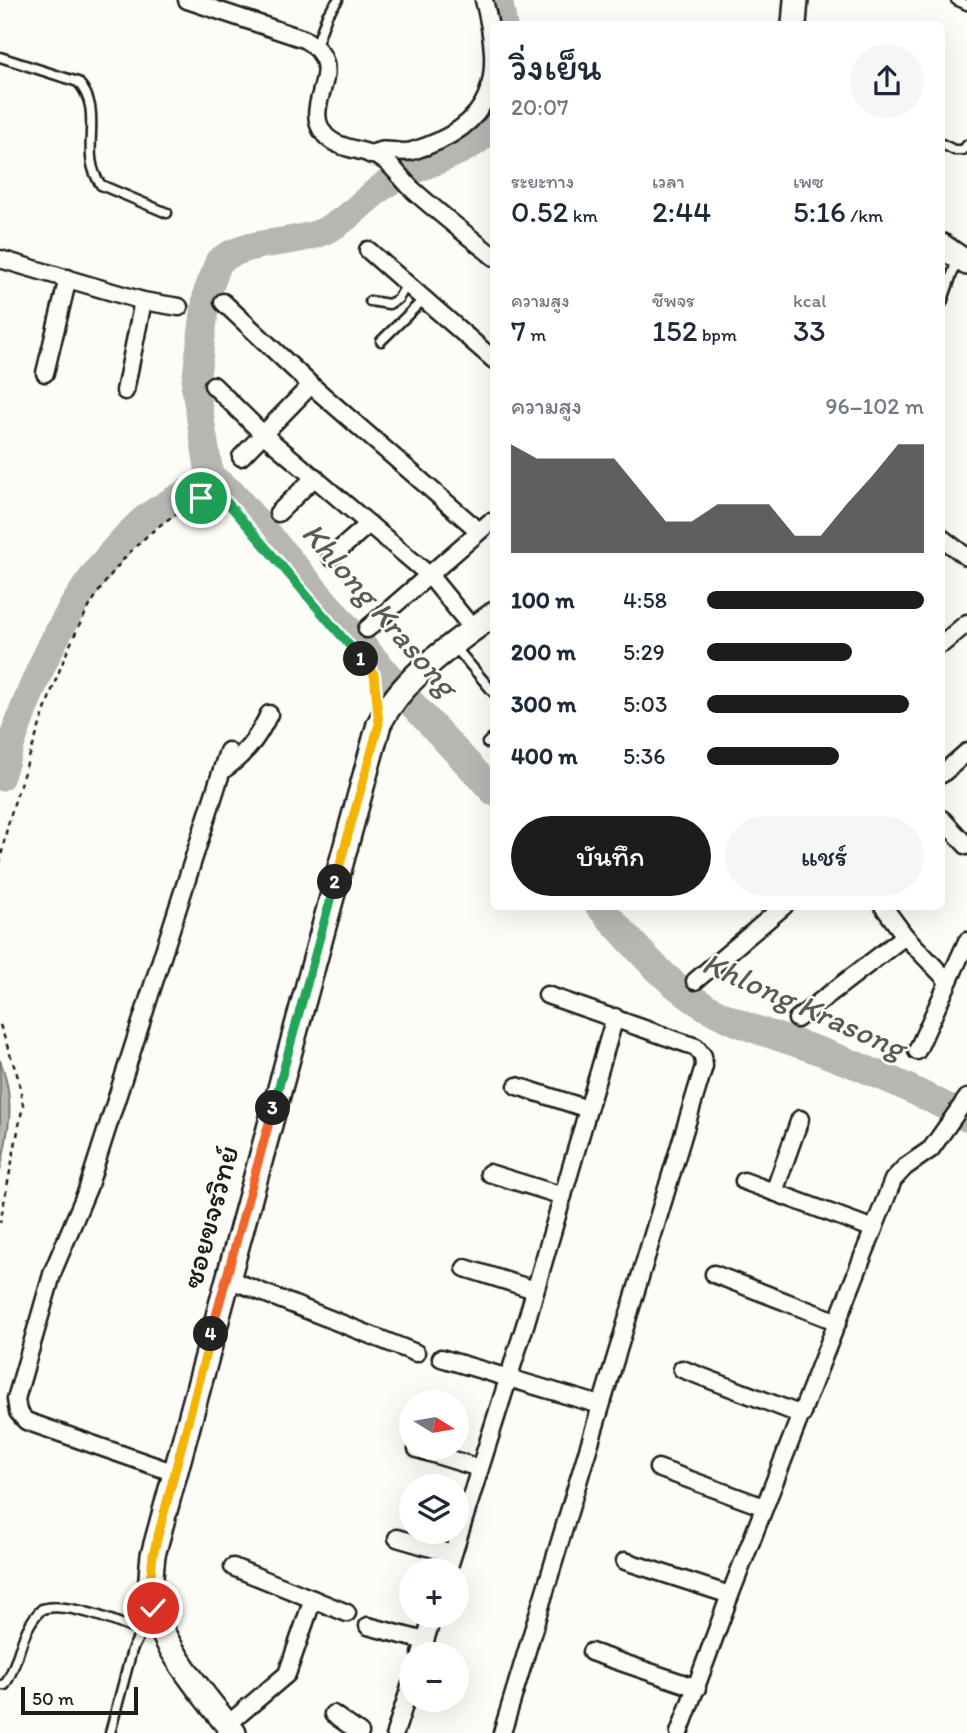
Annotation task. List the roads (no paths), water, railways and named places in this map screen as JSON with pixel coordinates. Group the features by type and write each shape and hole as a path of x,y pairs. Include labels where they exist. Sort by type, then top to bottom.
{"street":[{"path":"187,0 304,39 316,46 327,67 317,111 323,134 333,142 377,158 490,254"},
{"path":"484,0 490,29"},
{"path":"794,21 796,0"},
{"path":"377,158 382,149 414,150 466,125 482,110 490,82"},
{"path":"368,250 490,355"},
{"path":"0,259 144,301 179,307"},
{"path":"45,373 68,278"},
{"path":"125,391 144,301"},
{"path":"223,302 311,385 485,527 367,629"},
{"path":"213,385 264,435 429,575 473,629"},
{"path":"241,457 311,385"},
{"path":"278,513 315,477"},
{"path":"331,557 369,524"},
{"path":"945,540 967,557"},
{"name":"ซอยขจรวิทย์","path":"231,1729 187,1670 150,1627 153,1555 226,1278 379,724 390,702 419,672 490,617"},
{"path":"945,642 965,629"},
{"path":"222,771 240,758 258,738 269,715"},
{"path":"175,1474 26,1421 18,1412 16,1399 54,1271 88,1188 228,751"},
{"path":"945,771 967,752"},
{"path":"945,822 967,846"},
{"path":"886,910 905,936 947,980"},
{"path":"695,981 764,913"},
{"path":"797,1019 905,936"},
{"path":"917,1051 967,941"},
{"path":"502,1733 704,1066 703,1056 696,1047 547,995"},
{"path":"451,1558 536,1290 615,1017"},
{"path":"517,1086 588,1109"},
{"path":"679,1733 764,1507 893,1180 905,1167 931,1149 948,1129 967,1098"},
{"path":"774,1192 800,1119"},
{"path":"489,1173 562,1196"},
{"path":"744,1181 874,1229"},
{"path":"465,1268 536,1290"},
{"path":"714,1274 838,1322"},
{"path":"226,1278 416,1353"},
{"path":"440,1358 600,1405"},
{"path":"682,1369 802,1415"},
{"path":"453,1460 479,1468"},
{"path":"658,1468 764,1507"},
{"path":"397,1538 441,1558"},
{"path":"625,1561 730,1595"},
{"path":"233,1567 347,1613"},
{"path":"231,1729 287,1674 313,1599"},
{"path":"369,1626 410,1642"},
{"path":"592,1651 697,1688"},
{"path":"395,1733 402,1712"},
{"path":"333,1714 360,1733"}],"lane":[{"path":"316,46 327,15 338,0"},
{"path":"956,0 967,5"},
{"path":"0,57 78,82 88,92 92,105 89,163 95,178 101,185 167,213"},
{"path":"945,146 962,150 967,145"},
{"path":"945,293 956,255"},
{"path":"370,301 389,304 398,299 408,284"},
{"path":"381,341 425,298"},
{"path":"453,645 490,688"},
{"path":"0,1685 5,1685 13,1672 26,1632 42,1609 68,1609 150,1627 132,1650 110,1733"}],"waterway":[{"path":"499,0 502,21"},
{"path":"0,777 38,674 54,641 92,578 140,523 210,476 195,387 207,293 219,261 242,249 327,230 382,187 469,146 490,129"},
{"name":"Khlong Krasong","path":"210,476 232,493 414,706 490,788"},
{"name":"Khlong Krasong","path":"603,910 658,970 684,992 712,1010 877,1074 967,1118"}]}
